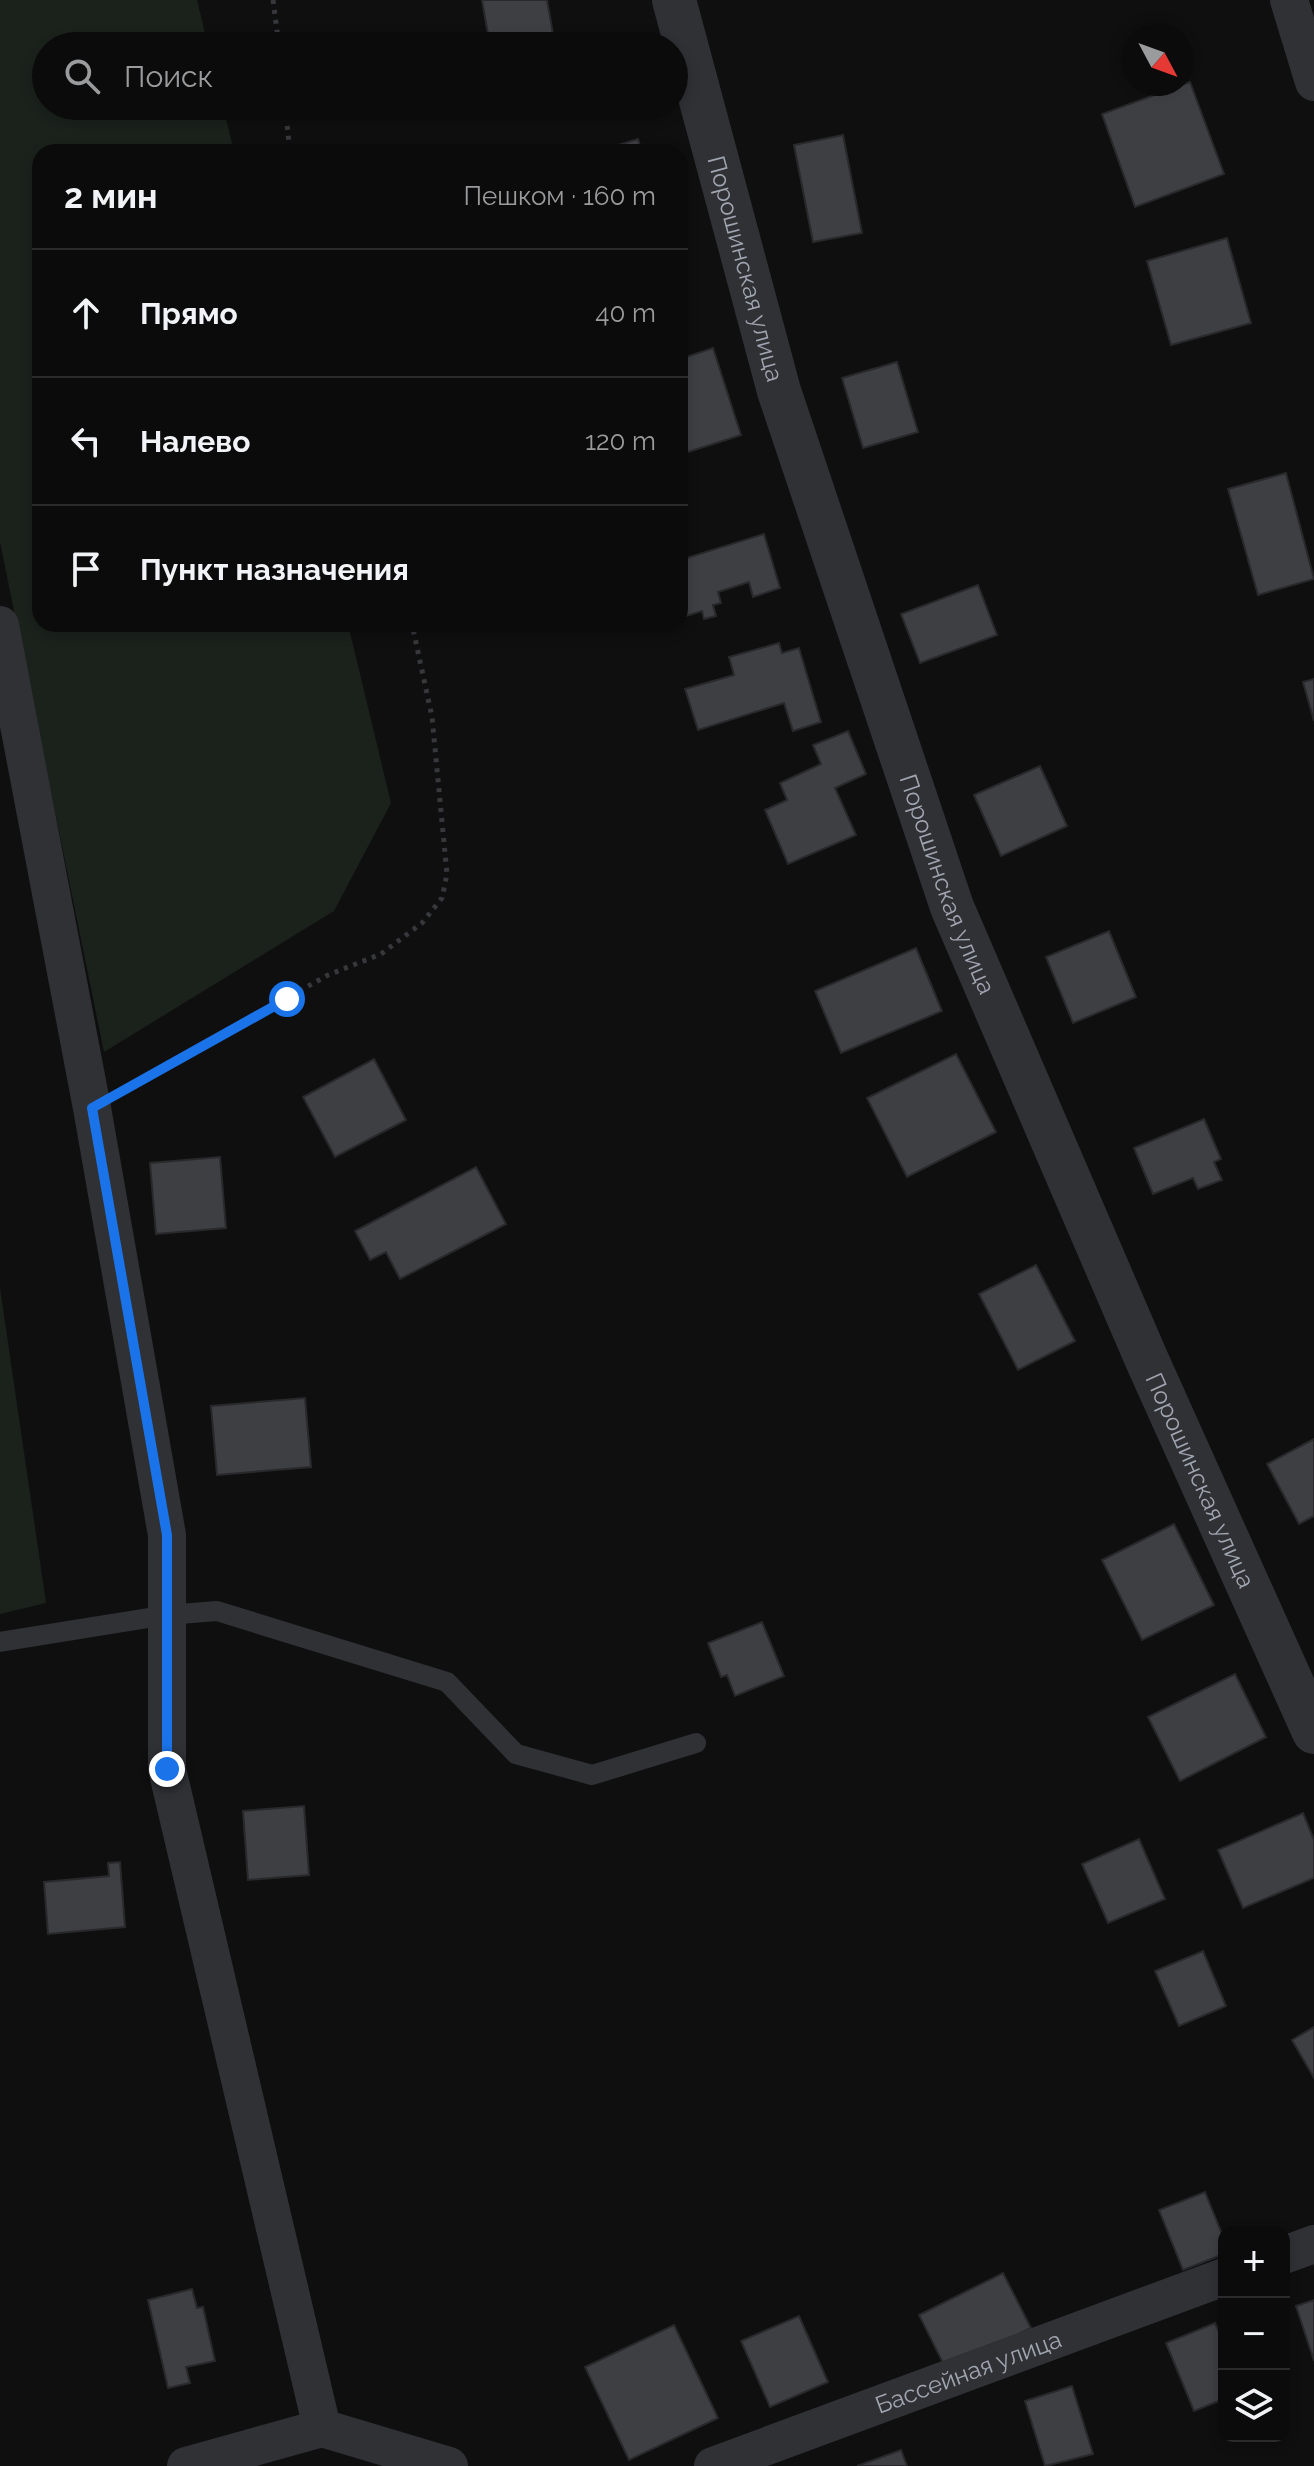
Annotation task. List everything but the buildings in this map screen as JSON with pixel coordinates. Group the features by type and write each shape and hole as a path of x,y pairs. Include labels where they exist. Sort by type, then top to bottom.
{"street":[{"name":"Порошинская улица","path":"674,0 683,32"},
{"path":"1289,0 1314,82"},
{"name":"Порошинская улица","path":"688,52 779,391 952,907 1146,1358 1314,1732"},
{"path":"0,625 92,1108 167,1535 167,1769 322,2428"},
{"path":"1290,2253 1314,2244"},
{"name":"Бассейная улица","path":"713,2466 1218,2279"},
{"path":"186,2466 322,2428 449,2466"}],"lane":[{"path":"0,1642 167,1615 217,1611 447,1682 516,1754 592,1775 696,1743"}],"path":[{"path":"273,0 277,32"},
{"path":"287,120 289,144"},
{"path":"92,1108 328,975 381,954 422,923 442,898 447,874 432,717 414,632"}],"shaded area":[{"path":"0,0 197,0 205,32 32,32 32,120 226,120 232,144 32,144 32,632 350,632 391,803 334,911 104,1052 0,542"},
{"path":"0,1288 46,1603 0,1614"}],"route":[{"path":"167,1769 167,1535 92,1108 287,999"}]}
